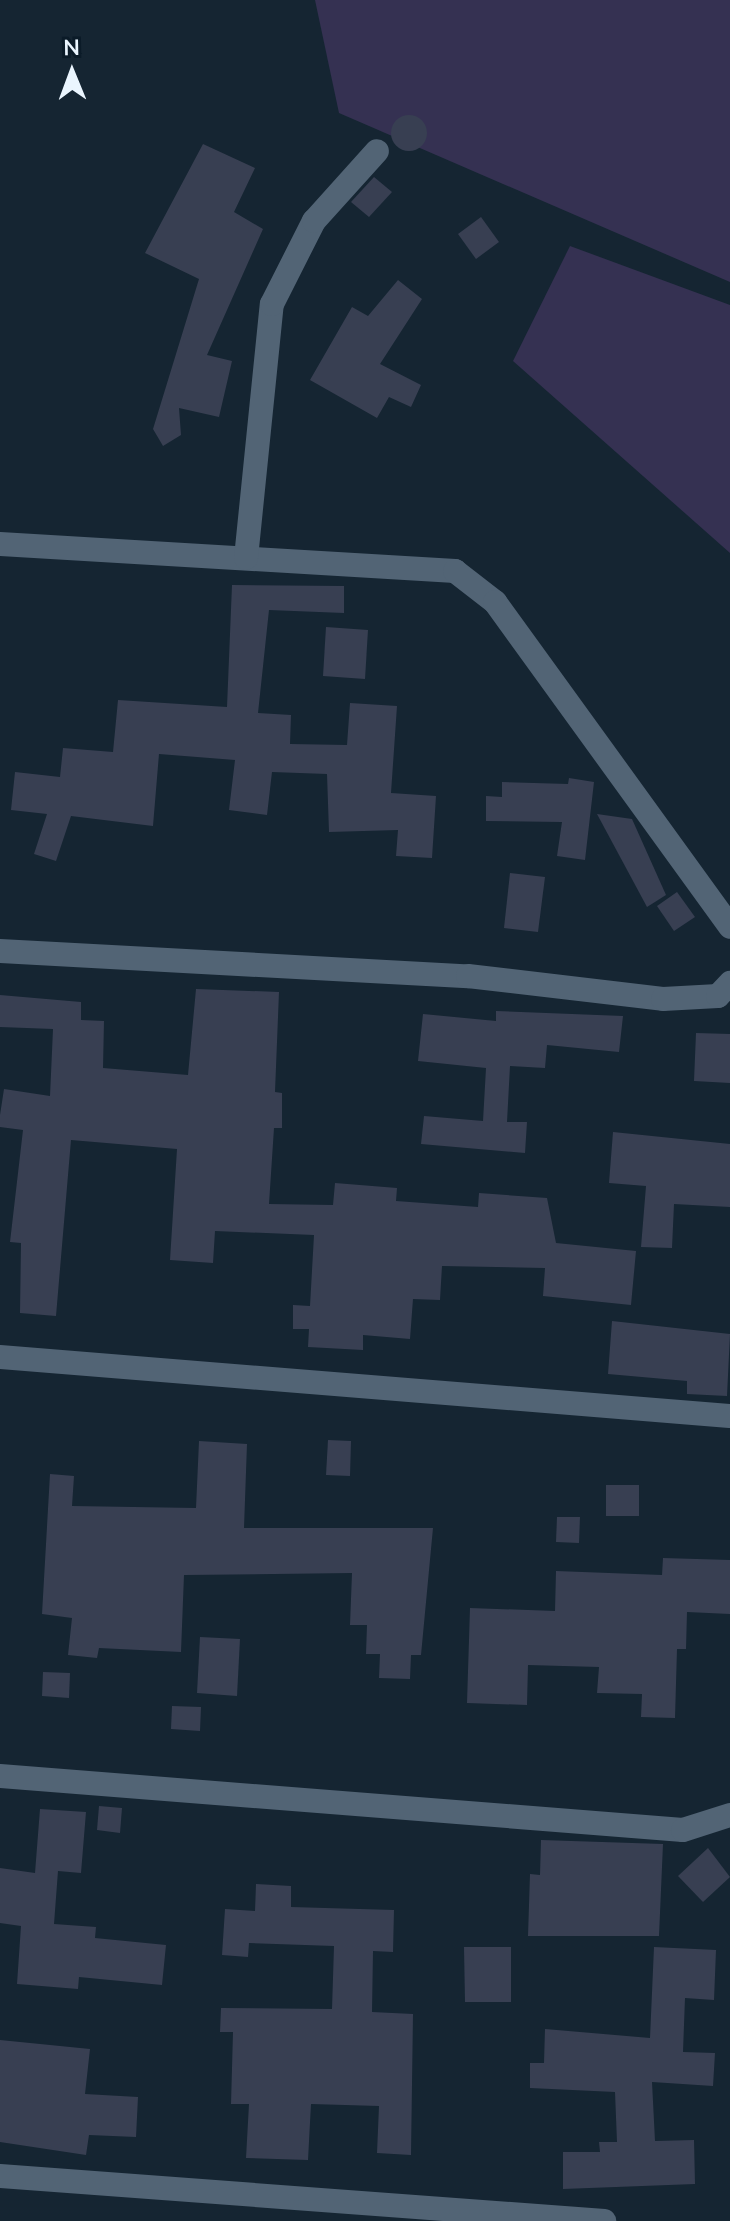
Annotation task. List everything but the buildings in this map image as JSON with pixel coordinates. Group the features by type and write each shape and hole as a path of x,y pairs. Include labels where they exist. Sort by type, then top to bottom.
{"street":[{"path":"246,558 272,304 314,221 377,151"},
{"path":"0,544 455,571 495,602 730,927"},
{"path":"0,951 468,976 663,999 718,996 730,983"},
{"path":"0,1357 730,1416"},
{"path":"0,1776 683,1830 730,1815"},
{"path":"0,2176 604,2221"}],"shaded area":[{"path":"315,0 730,0 730,282 339,113"},
{"path":"570,246 730,305 730,553 513,361"}]}
